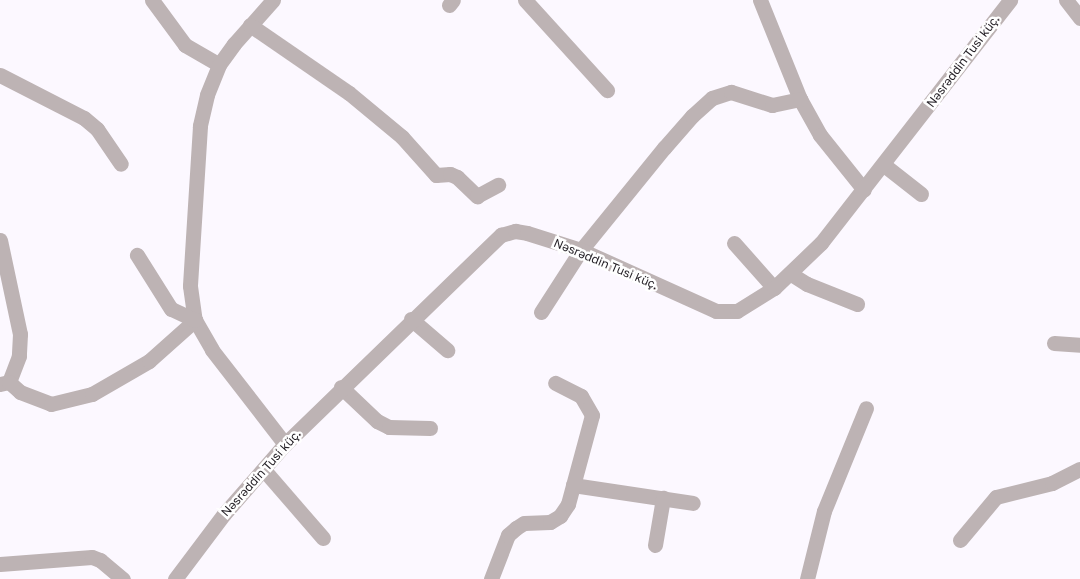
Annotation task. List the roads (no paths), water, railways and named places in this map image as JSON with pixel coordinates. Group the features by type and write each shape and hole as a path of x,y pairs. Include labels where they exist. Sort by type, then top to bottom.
{"street":[{"path":"152,0 185,44 219,65"},
{"path":"273,0 250,25 219,65 207,95 200,126 190,286 195,320 231,377 285,444"},
{"path":"525,0 607,90"},
{"path":"760,0 800,99 820,135 864,190"},
{"name":"Nəsrəddin Tusi küç.","path":"175,579 224,514 285,444 341,387 501,235 515,231 527,233 581,250 716,311 737,310 774,288 791,274 821,243 884,165 1010,0"},
{"path":"1066,0 1080,18"},
{"path":"250,25 349,93 402,137 436,175 443,177 450,174 477,196 498,186"},
{"path":"0,75 84,118 96,129 121,164"},
{"path":"541,312 581,250 664,148 692,116 712,98 731,92 772,105 800,99"},
{"path":"884,165 922,194"},
{"path":"0,240 20,334 19,356 4,383 20,392 51,404 92,394 149,360 195,320"},
{"path":"734,243 774,288"},
{"path":"137,255 171,309 195,320"},
{"path":"791,274 807,284 857,304"},
{"path":"412,319 447,350"},
{"path":"1054,343 1080,345"},
{"path":"491,579 508,535 524,523 550,522 560,516 573,485 592,415 581,396 554,383"},
{"path":"341,387 377,421 389,427 430,428"},
{"path":"807,579 824,512 866,408"},
{"path":"960,540 996,498 1052,483 1080,468"},
{"path":"264,470 323,538"},
{"path":"573,485 693,503"},
{"path":"655,545 663,498"},
{"path":"0,564 92,557 100,560 122,579"}]}
